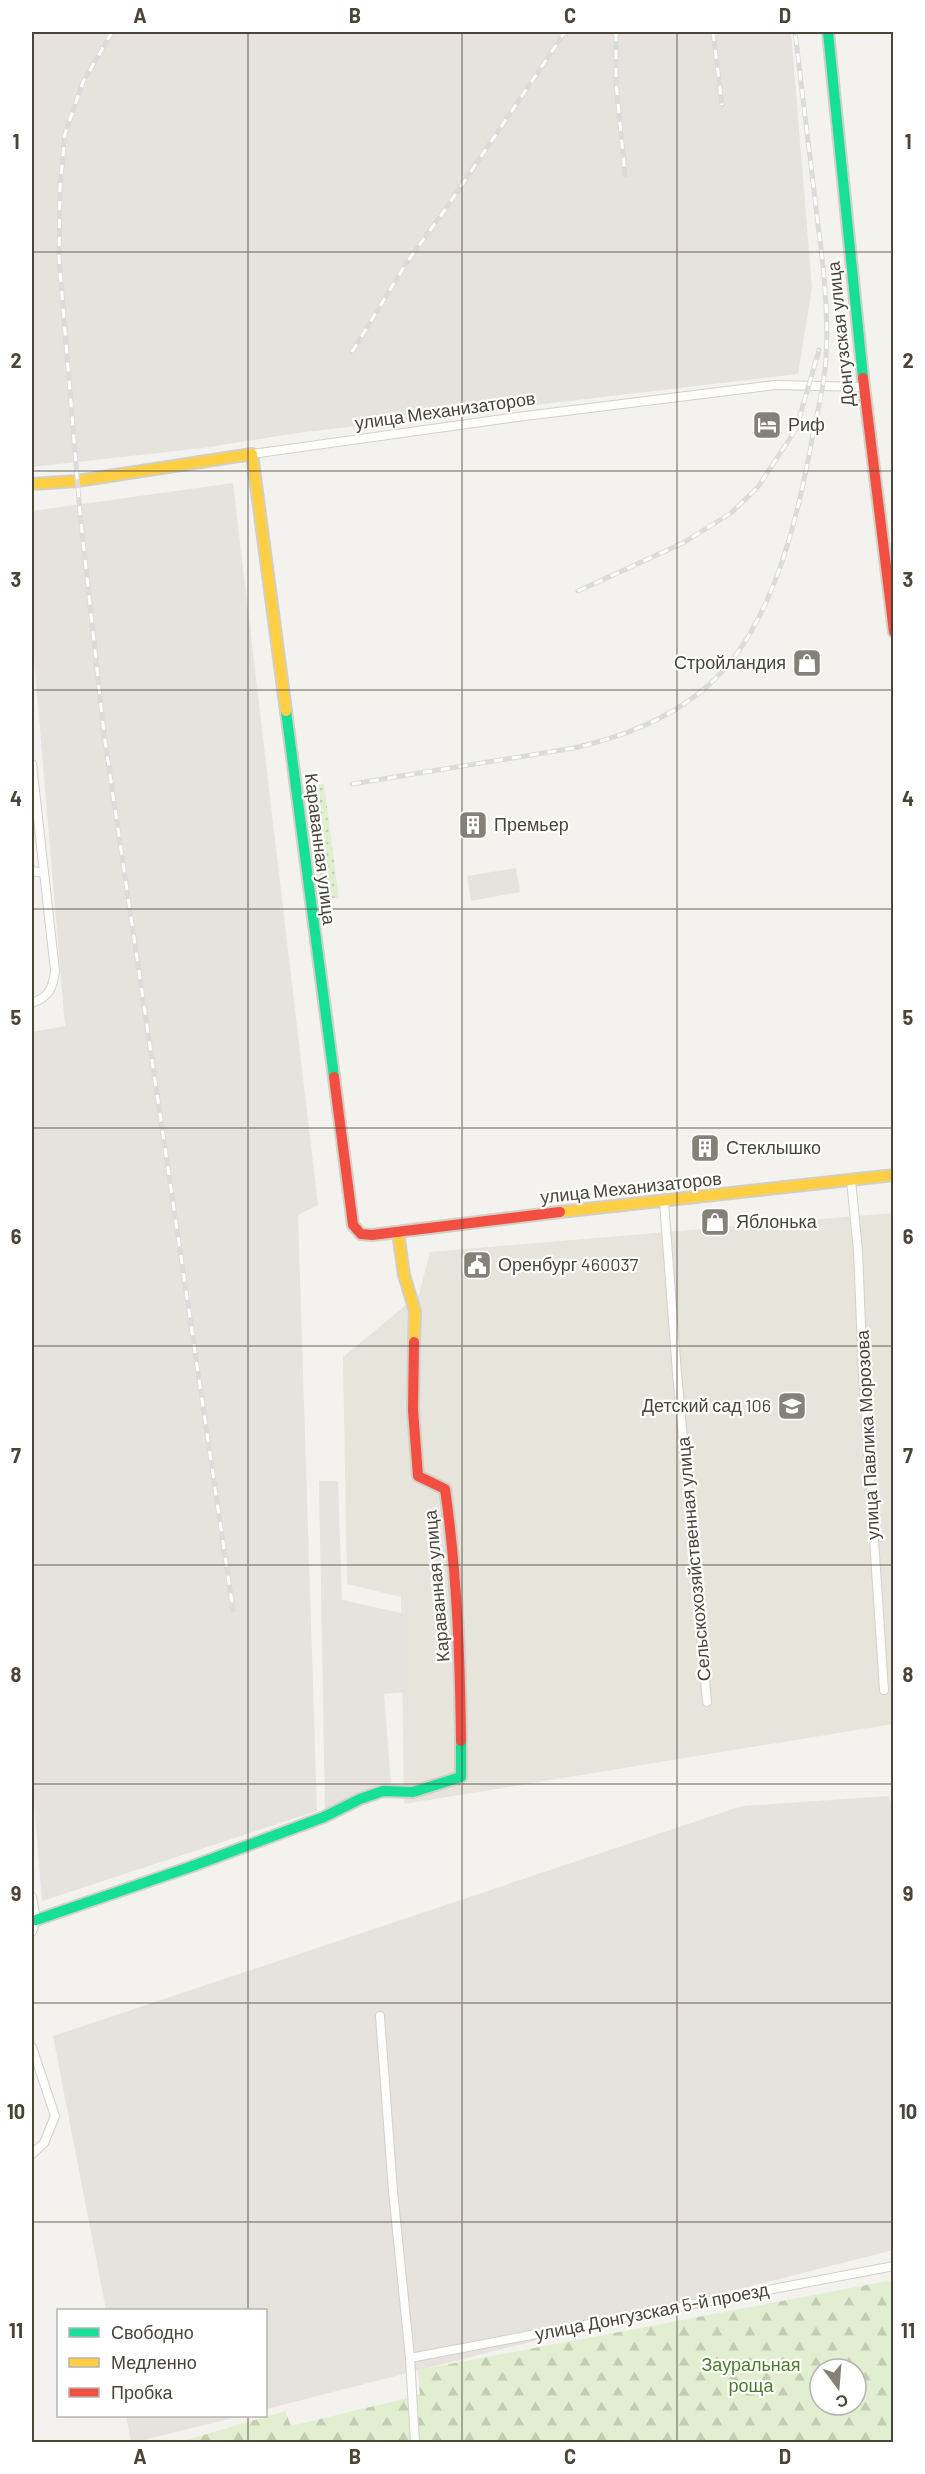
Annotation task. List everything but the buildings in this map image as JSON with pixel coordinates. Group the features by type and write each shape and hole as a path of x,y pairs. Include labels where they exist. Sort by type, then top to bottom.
{"main road":[{"name":"Донгузская улица","path":"828,32 864,387 894,632"},
{"name":"улица Механизаторов","path":"32,484 77,481 252,454"},
{"name":"Караванная улица","path":"252,454 353,1225 361,1234 372,1235"},
{"name":"улица Механизаторов","path":"372,1235 424,1227 894,1175"},
{"name":"Караванная улица","path":"36,1920 190,1867 324,1817 383,1791 413,1792 461,1777 461,1652 454,1548 445,1489 418,1476 413,1410 415,1311 404,1275 398,1232"}],"street":[{"name":"улица Механизаторов","path":"252,454 517,417 775,385 864,387"},
{"path":"32,764 54,971 53,986 43,999 32,1003"},
{"path":"32,871 44,873"},
{"name":"улица Павлика Морозова","path":"851,1180 858,1251 863,1374 884,1690"},
{"name":"Сельскохозяйственная улица","path":"664,1202 707,1702"},
{"path":"32,1897 36,1920 32,1932"},
{"path":"380,2016 393,2191 410,2358 415,2442"},
{"path":"32,2047 55,2116 44,2143 32,2154"},
{"name":"улица Донгузская 5-й проезд","path":"410,2358 894,2266"}],"shaded area":[{"path":"32,32 791,32 812,288 798,374 297,433 203,448 32,467"},
{"path":"233,483 318,1205 298,1215 317,1811 42,1901 32,1779 32,1032 65,1026 32,634 32,511"},
{"path":"516,868 520,892 471,901 467,876"},
{"path":"893,1213 893,1724 404,1804 401,1597 347,1584 343,1357 419,1294 430,1252"},
{"path":"319,1481 338,1481 342,1600 406,1614 407,1692 384,1694 391,1783 325,1812"},
{"path":"889,1796 894,1815 893,2250 267,2409 267,2309 106,2309 53,2036 742,1806"},
{"path":"126,2417 237,2417 135,2442 131,2442"}],"green space":[{"path":"324,784 339,899 319,896 303,787"},
{"name":"Зауральная роща","path":"893,2280 893,2442 180,2442 285,2411 291,2426 420,2395 418,2370"}],"railway":[{"path":"112,32 83,82 65,134 60,187 59,259 80,513 104,734 233,1610"},
{"path":"352,352 407,262 447,207 565,32"},
{"path":"616,32 616,82 625,175"},
{"path":"713,32 722,105"},
{"path":"352,784 574,748 623,734 655,721 698,694 724,670 746,641 778,573 790,536 822,393 827,346 824,278 795,32"},
{"path":"578,591 683,543 731,513 758,487 796,429 819,350"}],"traffic: fast":[{"path":"828,32 863,378"},
{"path":"286,711 334,1077"},
{"path":"36,1920 190,1867 324,1817 360,1799 383,1791 413,1792 461,1777 461,1741"}],"traffic: slow":[{"path":"32,484 77,481 252,454 286,711"},
{"path":"560,1212 894,1175"},
{"path":"398,1232 404,1275 415,1311 414,1342"}],"traffic: jam":[{"path":"863,378 894,632"},
{"path":"334,1077 353,1225 361,1234 372,1235 560,1212"},
{"path":"414,1342 413,1410 418,1476 445,1489 449,1520 457,1615 461,1741"}],"place":[{"name":"Риф","path":"767,425"},
{"name":"Стройландия","path":"807,663"},
{"name":"Премьер","path":"473,825"},
{"name":"Стеклышко","path":"705,1148"},
{"name":"Яблонька","path":"715,1222"},
{"name":"Оренбург 460037","path":"477,1265"},
{"name":"Детский сад 106","path":"792,1406"}]}
